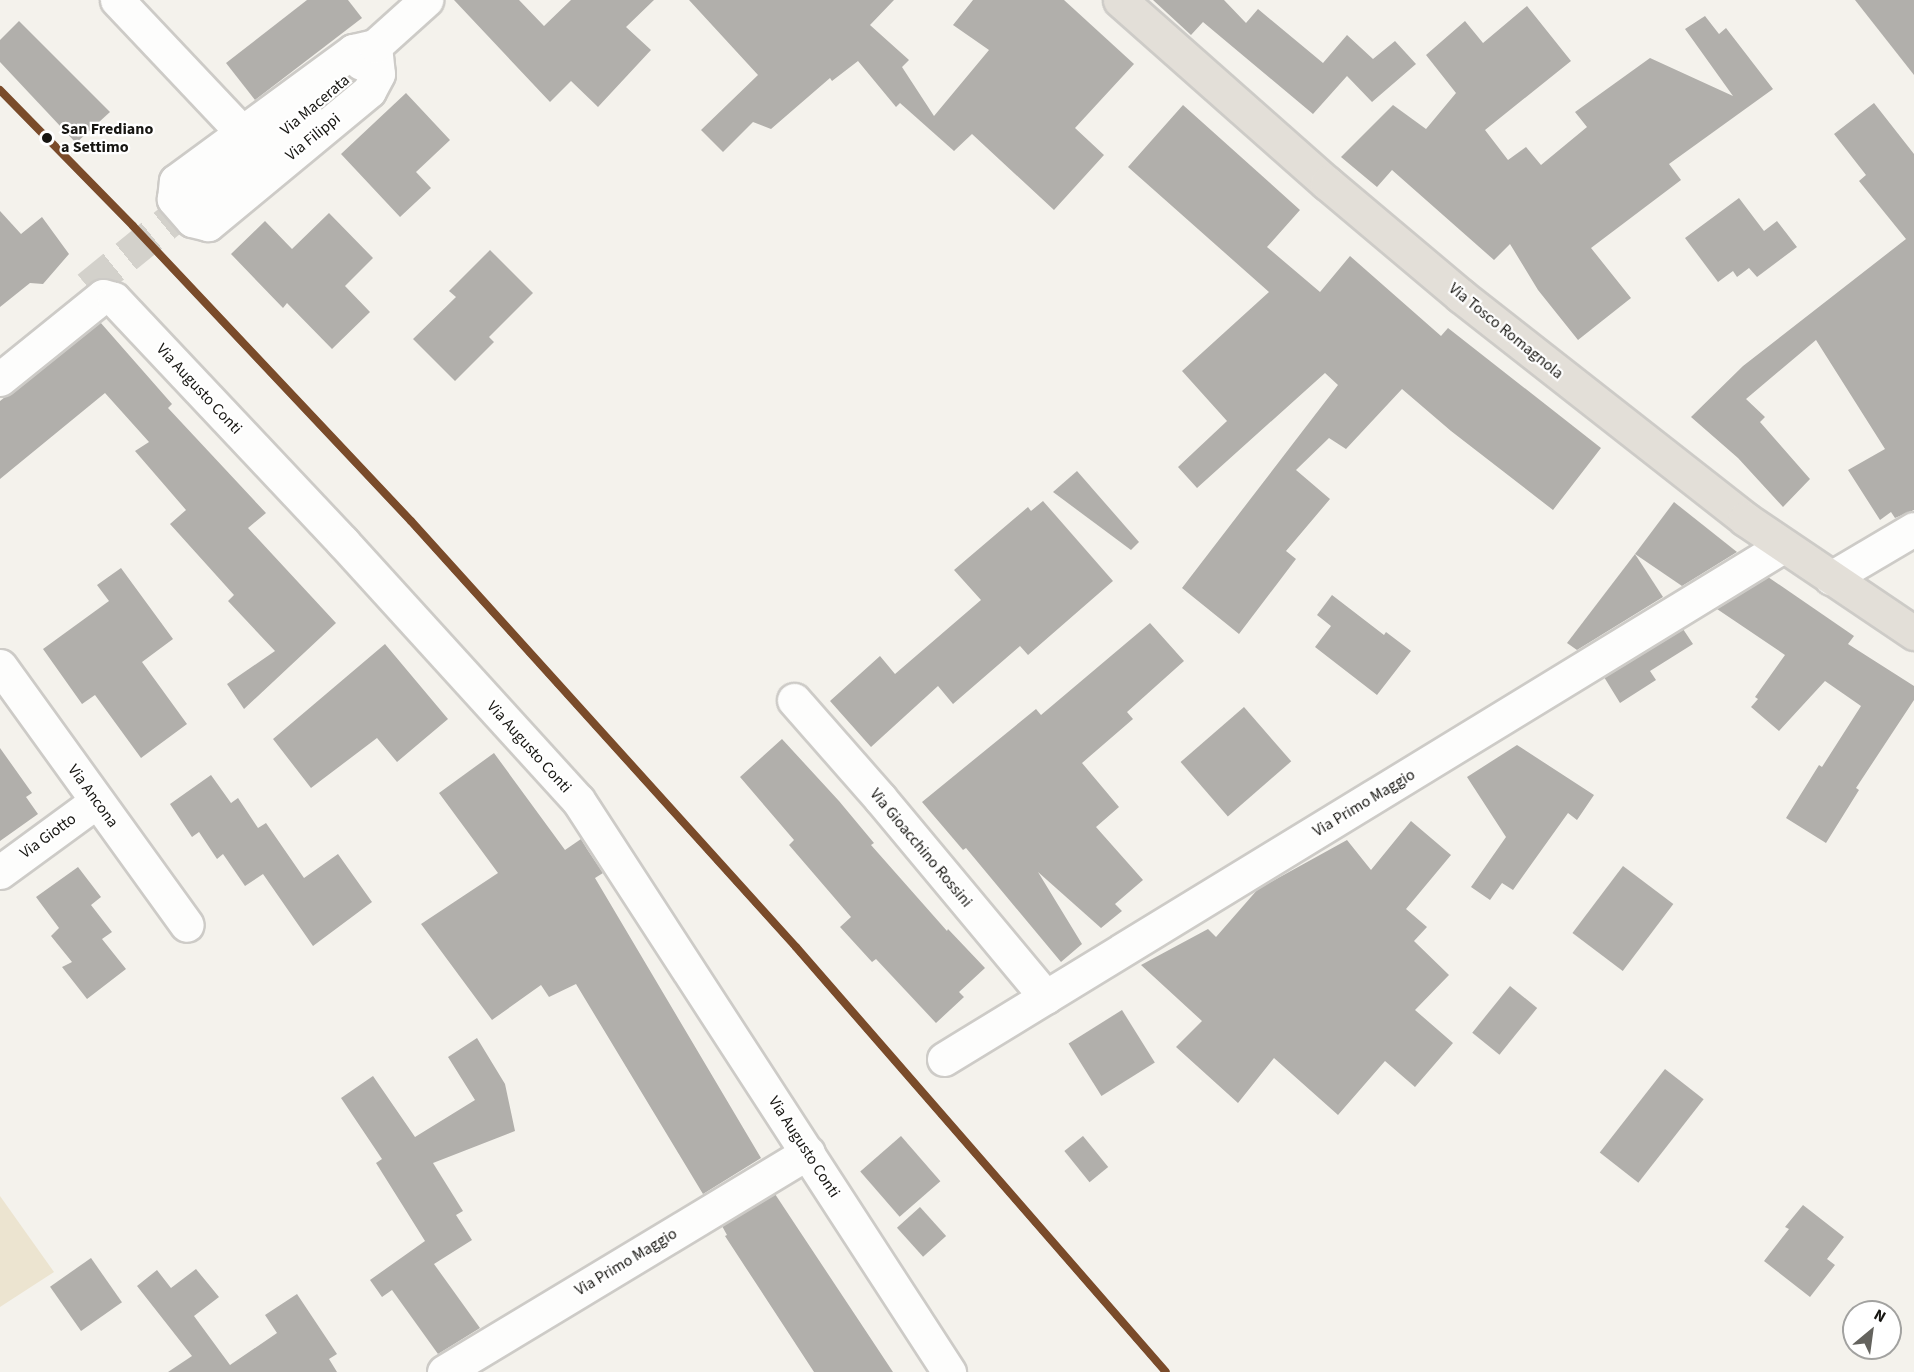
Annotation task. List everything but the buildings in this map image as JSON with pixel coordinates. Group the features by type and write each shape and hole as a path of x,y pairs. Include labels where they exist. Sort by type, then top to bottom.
{"main road":[{"name":"Via Tosco Romagnola","path":"1120,0 1327,183 1461,296 1642,440 1783,546 1914,633"}],"street":[{"name":"Via Macerata","path":"194,201 342,87 375,46 426,0"},
{"path":"119,2 242,132"},
{"name":"Via Filippi","path":"375,46 378,74 369,91 208,224 192,220 174,199 176,181 242,132 352,51 375,46"},
{"path":"0,359 99,291 103,296 0,379"},
{"name":"Via Augusto Conti","path":"99,291 343,542 578,800 949,1372"},
{"path":"1831,578 1914,529"},
{"name":"Via Primo Maggio","path":"944,1059 1783,546"},
{"name":"Via Ancona","path":"0,666 187,925"},
{"name":"Via Gioacchino Rossini","path":"794,700 1046,997"},
{"name":"Via Giotto","path":"0,872 97,801"},
{"name":"Via Primo Maggio","path":"444,1372 808,1152"}],"shaded area":[{"path":"0,1196 54,1272 0,1307"}],"tunnel":[{"path":"88,287 194,201"}],"railway":[{"path":"0,90 133,226 411,521 796,947 1166,1372"}],"transit line":[{"path":"0,90 133,226 411,521 796,947 1166,1372"}],"place":[{"name":"San Frediano a Settimo","path":"47,138"}]}
